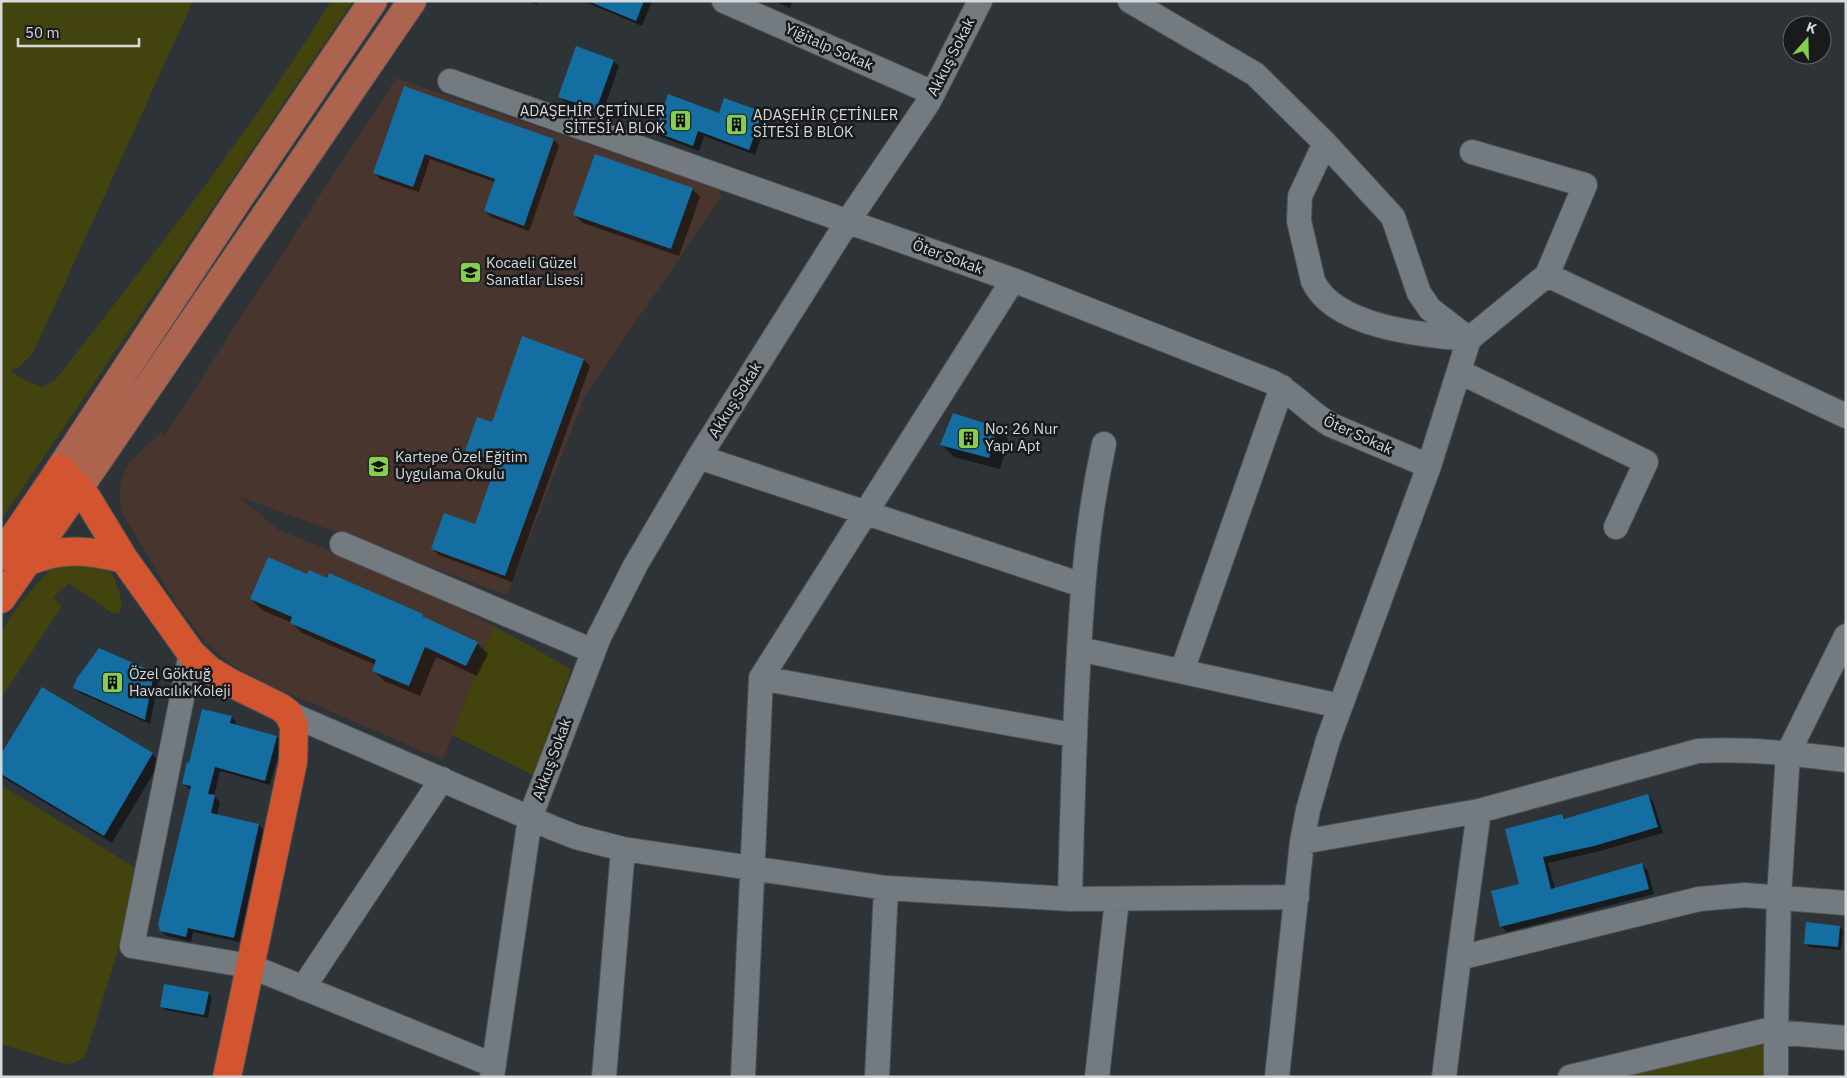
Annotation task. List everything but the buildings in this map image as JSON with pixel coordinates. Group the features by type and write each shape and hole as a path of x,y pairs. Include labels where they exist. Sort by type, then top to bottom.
{"highway":[{"path":"1,600 14,559 62,488 98,514 124,559 191,653 209,670 229,682 280,706 288,713 294,726 293,762 227,1077"},
{"path":"14,559 69,550 124,559"}],"main road":[{"path":"62,488 237,201 373,1"},
{"path":"62,488 412,1"}],"street":[{"name":"Yiğitalp Sokak","path":"724,1 934,93"},
{"name":"Akkuş Sokak","path":"493,1071 530,818 593,650 613,605 699,457 848,221 934,93 980,1"},
{"path":"1130,1 1255,74 1325,143 1393,217 1419,293 1430,308 1469,340"},
{"name":"Öter Sokak","path":"450,82 1013,280 1282,387 1316,417 1429,466"},
{"path":"1325,143 1300,196 1299,221 1317,289 1334,305 1364,320 1426,335 1469,340"},
{"path":"1277,1077 1302,842 1313,791 1340,706 1429,466 1469,340 1547,275 1585,185 1472,152"},
{"path":"1547,275 1846,416"},
{"path":"743,1077 761,678 1013,280"},
{"path":"1460,372 1646,462 1616,527"},
{"path":"1182,671 1282,387"},
{"path":"1070,899 1073,735 1082,585 1090,514 1104,444"},
{"path":"699,457 1082,585"},
{"path":"342,544 593,650"},
{"path":"1776,1077 1779,897 1788,754 1846,636"},
{"path":"1079,649 1340,706"},
{"path":"191,653 132,946 250,966 493,1071"},
{"path":"761,678 1073,735"},
{"path":"288,713 576,837 623,849 886,888 1070,899 1297,897"},
{"path":"1302,842 1479,811 1698,751 1719,750 1788,754 1846,760"},
{"path":"304,988 442,779"},
{"path":"1444,1077 1458,958 1479,811"},
{"path":"604,1077 623,849"},
{"path":"877,1077 886,888"},
{"path":"1458,958 1699,899 1744,895 1846,903"},
{"path":"1097,1077 1117,900"},
{"path":"1570,1077 1776,1030 1846,1038"}],"shaded area":[{"path":"1,1 193,1 33,353 20,366 11,371 26,381 43,387 54,381 65,368 203,188 269,96 331,1 353,1 1,520"},
{"path":"396,78 719,189 721,198 586,394 507,595 238,496 279,530 388,573 494,626 443,760 265,683 231,664 207,644 178,606 123,515 119,498 121,481 128,463 160,433 164,436"},
{"path":"58,563 85,563 103,567 115,579 122,607 118,613 112,613 69,583 53,597 62,606 1,698 2,632 5,625 27,596"},
{"path":"494,626 571,669 533,775 452,735"},
{"path":"1,785 134,867 122,937 85,1057 74,1063 65,1064 1,1044"},
{"path":"1757,1042 1763,1047 1763,1077 1608,1077"}],"place":[{"name":"ADAŞEHİR ÇETİNLER SİTESİ A BLOK","path":"681,120"},
{"name":"ADAŞEHİR ÇETİNLER SİTESİ B BLOK","path":"737,124"},
{"name":"Kocaeli Güzel Sanatlar Lisesi","path":"470,272"},
{"name":"No: 26 Nur Yapı Apt","path":"969,438"},
{"name":"Kartepe Özel Eğitim Uygulama Okulu","path":"379,466"},
{"name":"Özel Göktuğ Havacılık Koleji","path":"113,683"}]}
